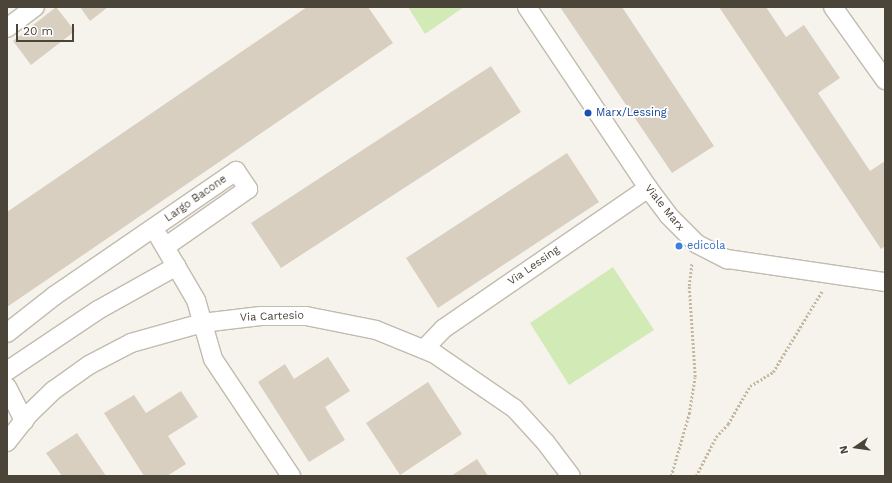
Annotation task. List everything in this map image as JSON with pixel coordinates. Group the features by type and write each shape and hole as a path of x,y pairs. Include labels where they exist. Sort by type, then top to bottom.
{"street":[{"path":"7,28 35,7"},
{"name":"Viale Marx","path":"527,7 648,188 668,215 697,244 728,259 885,282"},
{"path":"833,7 885,80"},
{"name":"Largo Bacone","path":"7,333 54,296 236,171 248,189 165,247"},
{"name":"Via Lessing","path":"424,349 443,329 648,188"},
{"name":"Largo Bacone","path":"153,229 177,266 196,300 214,359 291,476"},
{"path":"7,371 93,313 177,266"},
{"name":"Via Cartesio","path":"7,442 24,421 54,390 89,365 115,351 146,338 202,323 261,316 306,316 362,326 424,349 482,384 515,409 546,443 571,476"},
{"path":"7,387 24,421"}],"path":[{"path":"671,476 689,414 695,377 689,286 690,267 697,244"},
{"path":"696,476 716,437 728,424 750,386 773,372 832,274"}],"green space":[{"path":"408,7 464,7 425,34"},
{"path":"613,267 654,330 569,385 530,323"}],"building":[{"path":"56,7 75,31 31,65 13,41"},
{"path":"80,7 108,7 90,21"},
{"path":"307,7 368,7 393,43 7,307 7,212"},
{"path":"560,7 622,7 714,146 672,173"},
{"path":"719,7 766,7 786,37 804,25 840,78 818,93 870,171 885,161 885,246 881,249"},
{"path":"491,66 521,112 281,268 251,223"},
{"path":"567,153 599,202 438,308 406,258"},
{"path":"328,357 350,391 325,407 345,440 309,462 258,382 285,364 294,379"},
{"path":"428,382 462,434 400,475 366,423"},
{"path":"181,391 198,417 168,436 186,464 167,476 144,476 104,413 134,395 146,413"},
{"path":"77,433 106,476 62,476 46,453"},
{"path":"477,459 488,476 451,476"}],"place":[{"name":"Marx/Lessing","path":"588,113"},
{"name":"edicola","path":"679,246"}]}
